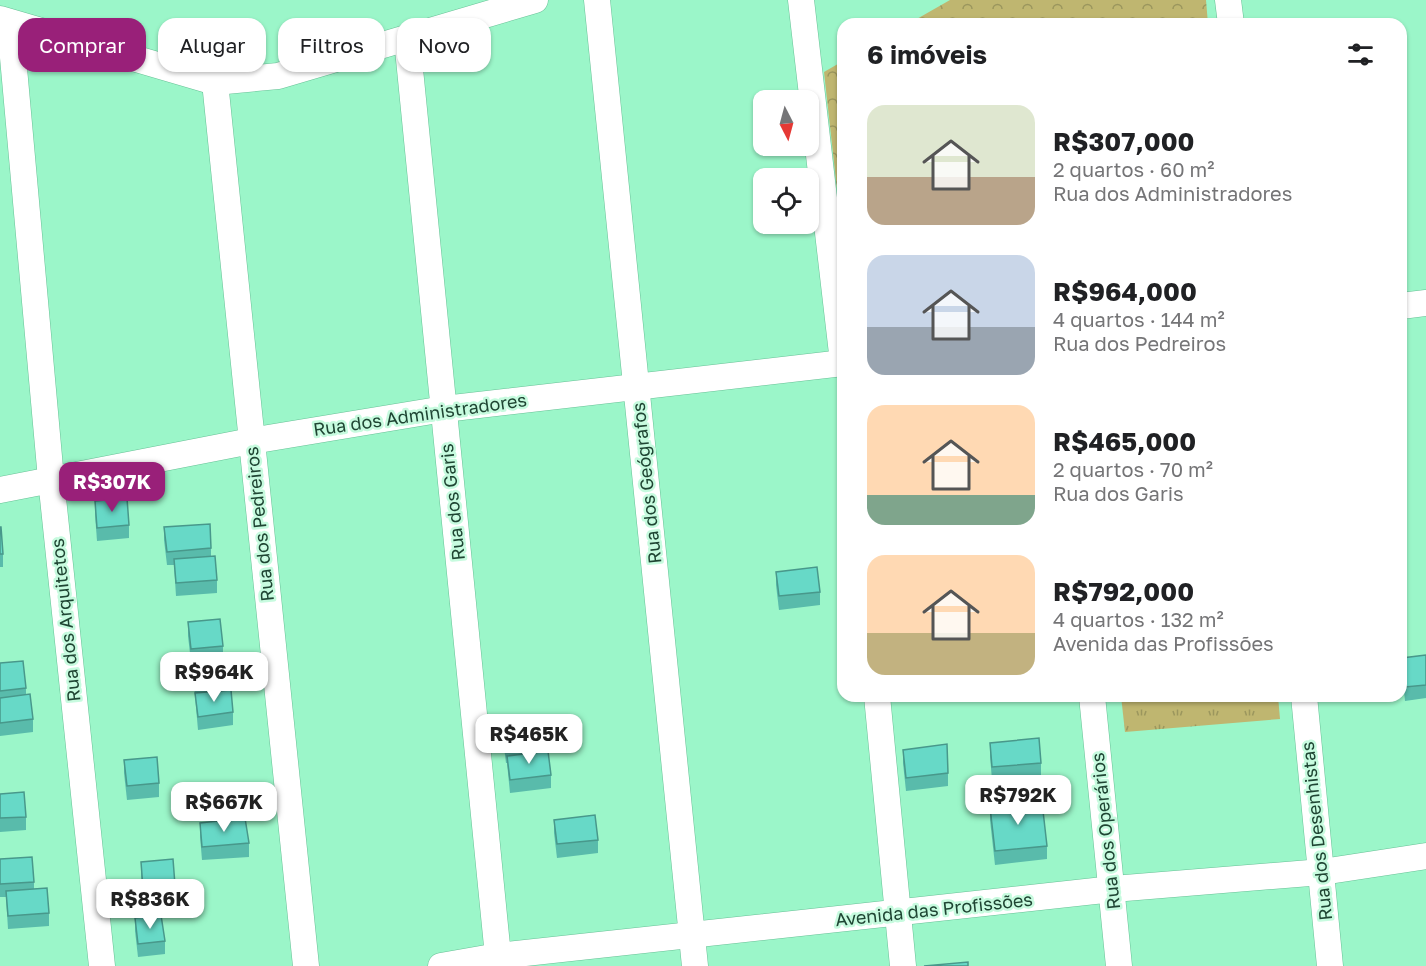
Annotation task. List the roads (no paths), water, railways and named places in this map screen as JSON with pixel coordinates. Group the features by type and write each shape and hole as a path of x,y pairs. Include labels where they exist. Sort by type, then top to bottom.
{"street":[{"path":"476,18 535,0"},
{"name":"Rua dos Geógrafos","path":"597,0 695,966"},
{"path":"801,0 837,310"},
{"path":"1228,0 1230,18"},
{"path":"5,21 215,82 278,76 397,42"},
{"name":"Rua dos Arquitetos","path":"5,21 102,966"},
{"name":"Rua dos Garis","path":"410,72 499,961"},
{"name":"Rua dos Pedreiros","path":"215,82 306,966"},
{"path":"1407,305 1426,303"},
{"name":"Rua dos Administradores","path":"0,490 251,441 444,409 837,363"},
{"path":"878,702 900,914 903,966"},
{"name":"Rua dos Operários","path":"1093,702 1119,966"},
{"name":"Rua dos Desenhistas","path":"1305,702 1330,966"},
{"name":"Avenida das Profissões","path":"441,966 1113,889 1322,872 1426,856"}]}
